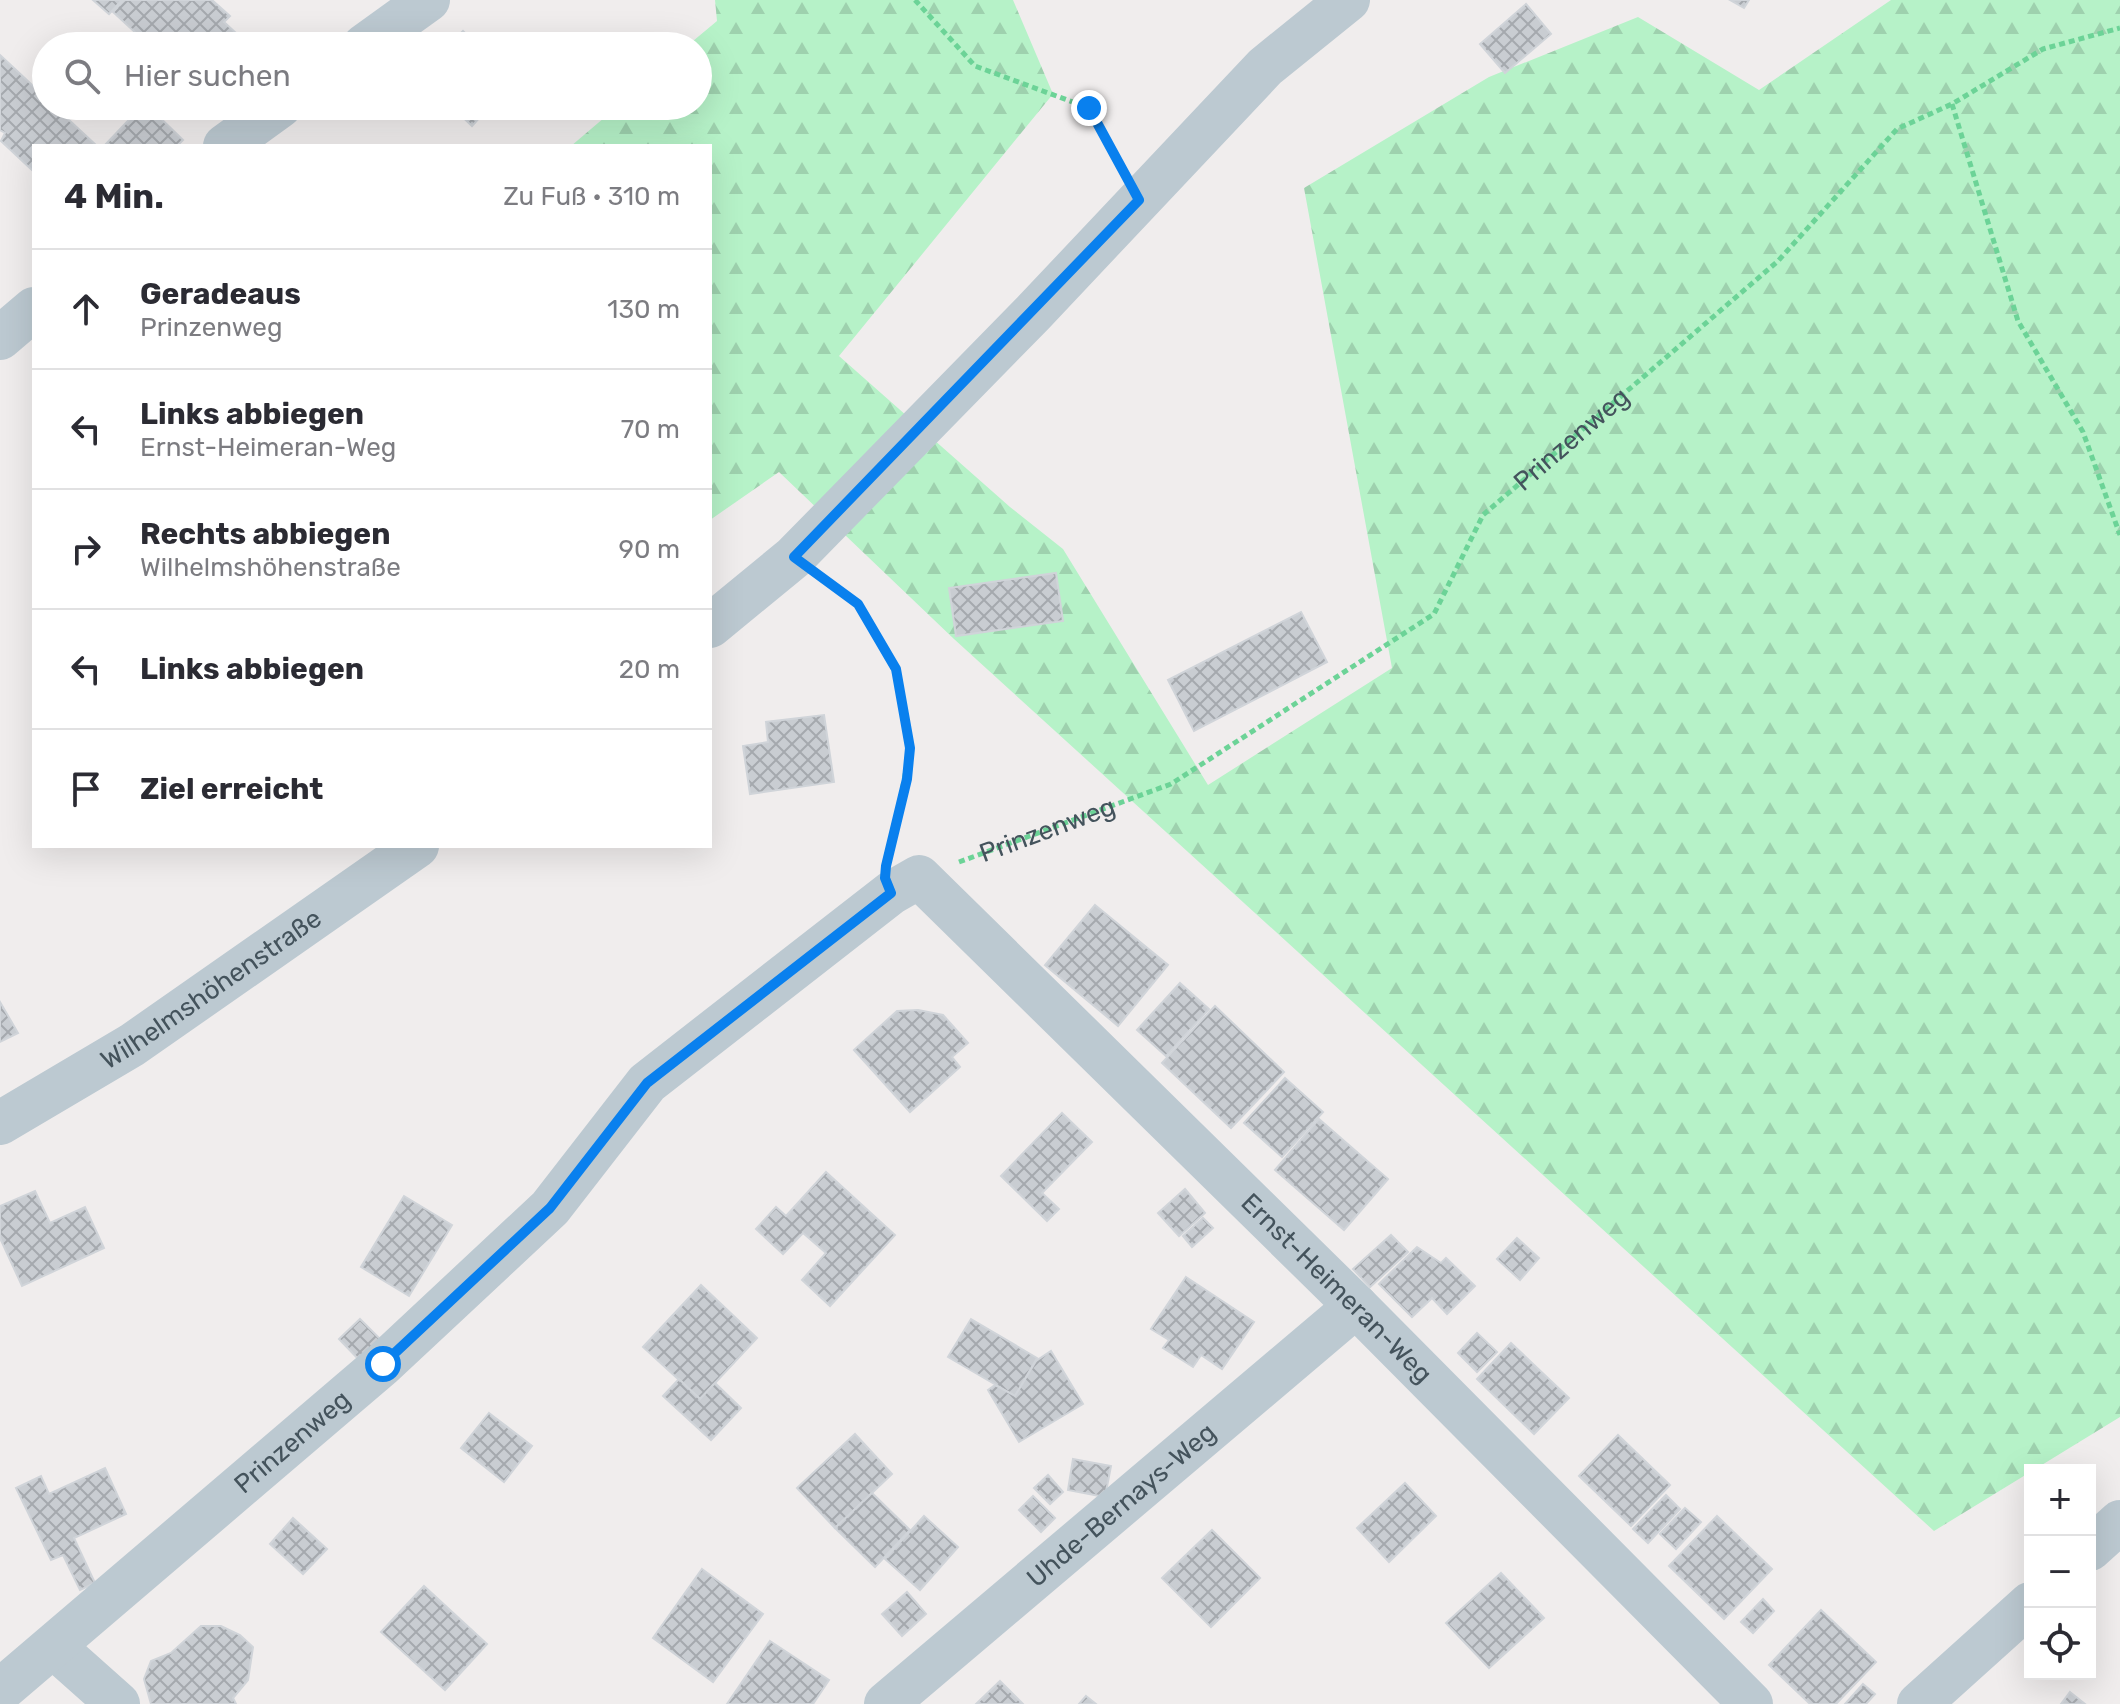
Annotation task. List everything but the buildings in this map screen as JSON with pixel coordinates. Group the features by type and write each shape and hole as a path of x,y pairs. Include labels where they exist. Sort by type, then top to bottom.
{"street":[{"path":"383,32 428,0"},
{"path":"712,624 794,557 1265,67 1348,0"},
{"path":"228,144 261,120"},
{"path":"0,338 32,311"},
{"name":"Wilhelmshöhenstraße","path":"0,1123 132,1045 414,848"},
{"name":"Ernst-Heimeran-Weg","path":"905,885 1356,1306 1751,1704"},
{"name":"Prinzenweg","path":"0,1691 383,1364 550,1208 647,1083 905,885"},
{"name":"Uhde-Bernays-Weg","path":"886,1704 1356,1306"},
{"path":"2096,1544 2120,1522"},
{"path":"1919,1704 2026,1608"},
{"path":"54,1647 118,1704"}],"path":[{"path":"915,0 975,66 1089,108 1139,200"},
{"name":"Prinzenweg","path":"905,885 1171,784 1434,614 1483,515 1778,261 1897,129 1952,104 2043,49 2120,28"},
{"path":"1952,104 2018,321 2083,432 2120,535"},
{"path":"794,557 858,604 896,669 910,748 907,779 885,878 905,885"}],"green space":[{"path":"715,0 1013,0 1053,94 839,356 1010,507 1063,549 1208,785 1392,668 1304,188 1489,77 1638,17 1759,90 1891,0 2120,0 2120,1417 2043,1464 2024,1464 2024,1476 1934,1531 954,639 779,472 712,519 712,144 573,144 602,120 712,120 712,32 704,32 717,21"}],"route":[{"path":"383,1364 550,1208 647,1083 891,893 885,878 886,866 900,815 910,748 896,669 858,604 794,557 1139,200 1089,108"}]}
